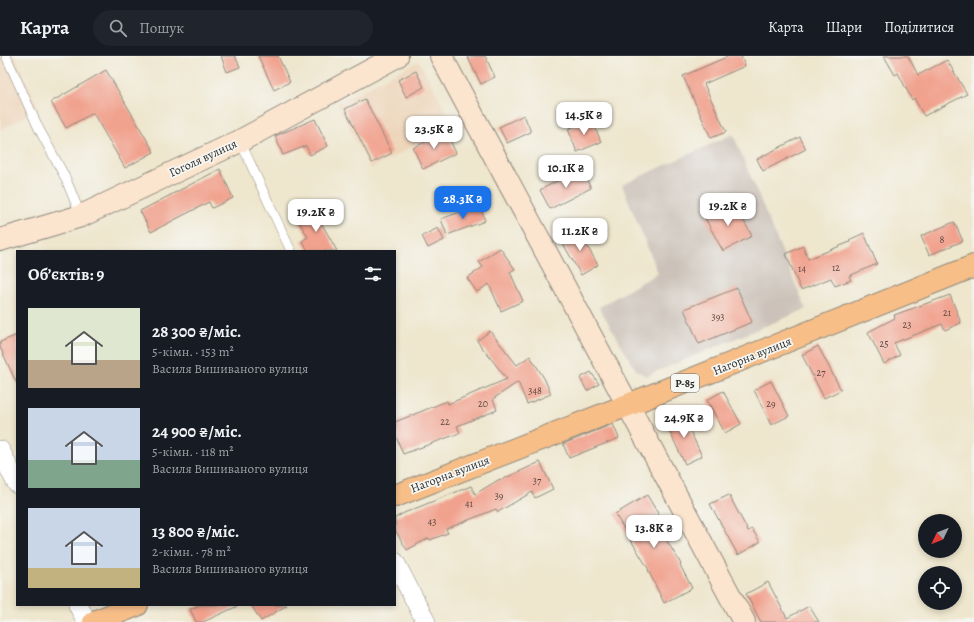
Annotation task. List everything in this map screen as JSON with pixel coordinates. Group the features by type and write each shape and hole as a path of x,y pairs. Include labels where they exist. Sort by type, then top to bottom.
{"main road":[{"name":"Нагорна вулиця","path":"396,496 628,405 974,266"},
{"path":"94,622 134,606"}],"street":[{"name":"Гоголя вулиця","path":"0,240 81,216 240,141 397,56"},
{"path":"441,56 744,622"},
{"path":"0,450 16,482"},
{"path":"396,564 426,622"},
{"path":"79,606 87,622"}],"lane":[{"path":"6,56 40,129 65,176 81,216"},
{"path":"240,141 291,250"}],"shaded area":[{"path":"0,56 15,56 39,109 0,130"},
{"path":"419,61 454,125 370,169 337,103"},
{"path":"733,134 806,309 646,376 636,370 599,307 658,273 622,185"}],"building":[{"path":"221,56 235,56 240,67 227,72"},
{"path":"258,56 278,56 290,82 274,90"},
{"path":"467,56 485,56 495,77 481,84"},
{"path":"729,56 741,56 745,66 704,84 726,132 711,138 683,76"},
{"path":"884,56 908,56 918,75 947,60 967,94 924,116 914,98 912,100 898,73 895,75"},
{"path":"106,70 154,152 125,168 93,113 66,128 51,102"},
{"path":"416,71 424,87 406,97 398,80"},
{"path":"365,99 392,153 372,163 345,109"},
{"path":"524,115 531,132 507,143 499,127"},
{"path":"315,119 328,146 310,155 306,146 283,155 275,136"},
{"path":"592,119 601,142 577,152 568,129"},
{"path":"446,132 456,153 423,169 413,148"},
{"path":"800,137 806,149 763,171 757,159"},
{"path":"220,169 233,198 212,208 209,202 151,232 140,211"},
{"path":"581,169 591,188 550,209 540,190"},
{"path":"734,203 752,236 723,251 705,218"},
{"path":"480,205 485,221 447,235 441,219"},
{"path":"316,209 324,223 322,224 336,250 307,250 302,241 308,237 298,220"},
{"path":"954,222 963,241 929,255 921,236"},
{"path":"438,228 444,240 428,248 422,236"},
{"path":"578,230 598,265 581,275 561,240"},
{"path":"864,233 877,264 849,276 851,280 835,286 831,278 801,290 786,254 803,246 808,259 850,242 849,240"},
{"path":"500,248 515,269 510,272 523,301 501,311 489,284 477,292 467,278 483,267 479,262"},
{"path":"737,288 752,322 699,344 684,309"},
{"path":"950,295 961,323 945,330 942,324 894,343 900,355 884,364 868,332 895,318 894,315"},
{"path":"490,331 517,365 530,356 544,378 551,394 527,404 518,382 493,399 497,410 457,426 460,433 403,454 396,436 396,422 447,401 448,404 507,379 477,341"},
{"path":"16,335 16,382 0,347 0,342"},
{"path":"818,346 841,390 824,398 802,355"},
{"path":"591,372 599,384 587,391 580,378"},
{"path":"771,381 789,416 771,425 754,390"},
{"path":"723,391 741,424 725,433 707,400"},
{"path":"682,414 702,456 685,464 665,422"},
{"path":"613,424 619,438 569,458 563,444"},
{"path":"540,462 553,489 535,498 532,492 498,512 496,509 446,529 448,533 430,540 429,538 407,550 396,532 396,517 471,486 475,494 500,479 501,480"},
{"path":"647,495 659,515 653,518 681,564 680,565 692,588 664,603 649,570 615,514"},
{"path":"729,495 748,531 752,529 760,542 738,555 710,504"},
{"path":"768,582 787,618 809,606 819,622 761,622 746,594"},
{"path":"198,606 238,606 203,622 196,622 190,609"},
{"path":"252,606 285,606 261,621"}]}
